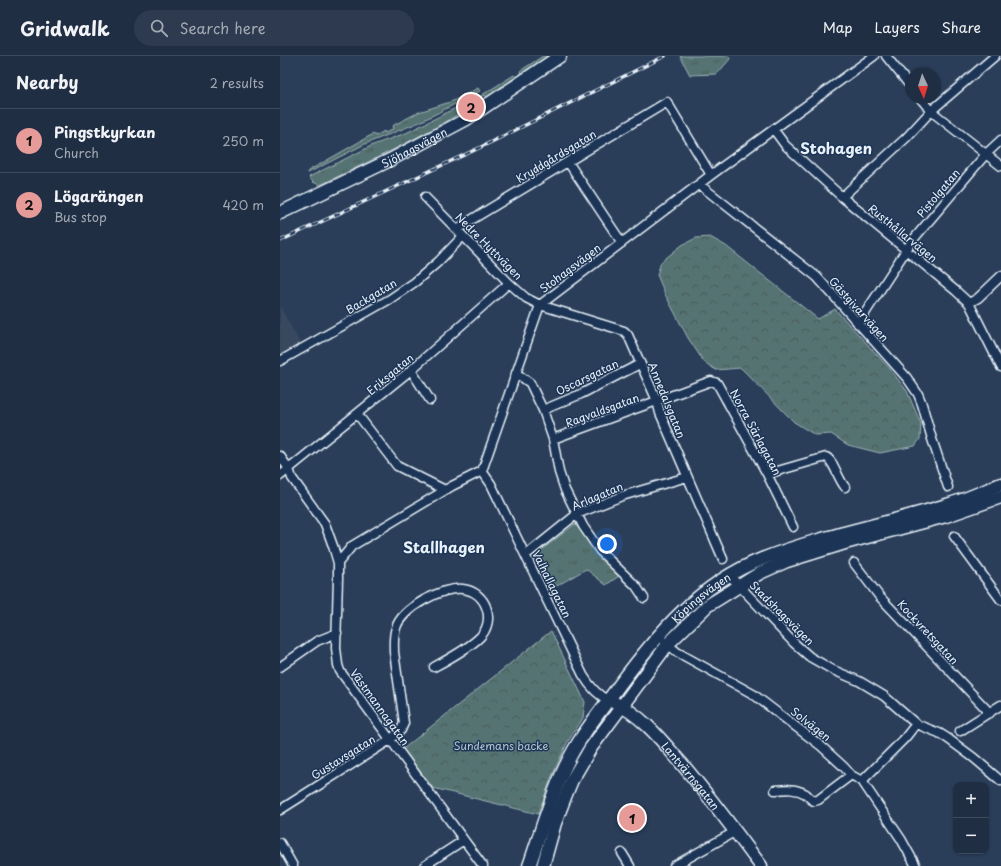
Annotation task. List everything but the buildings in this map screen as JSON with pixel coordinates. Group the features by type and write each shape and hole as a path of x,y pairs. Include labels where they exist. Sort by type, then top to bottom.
{"main road":[{"name":"Sjöhagsvägen","path":"280,213 390,160 465,120 560,56"},
{"name":"Köpingsvägen","path":"529,866 553,792 566,764 578,744 608,700 659,635 694,599 729,575 762,559 787,550 950,504 1001,484"},
{"name":"Köpingsvägen","path":"543,866 555,823 572,780 590,749 668,644 707,606 760,573 787,561 809,553 946,516 1001,497"},
{"name":"Lantvärnsgatan","path":"608,700 622,706 653,730 715,803 761,866"}],"street":[{"name":"Stohagsvägen","path":"482,471 540,305 700,185 711,175 874,56"},
{"path":"886,56 905,80"},
{"path":"842,198 907,137 931,111 994,56"},
{"name":"Kryddgårdsgatan","path":"460,233 466,223 667,102 711,175"},
{"path":"925,104 931,111 1001,166"},
{"name":"Rusthållarvägen","path":"774,130 784,144 842,198 969,303 1001,366"},
{"name":"Pistolgatan","path":"858,324 906,250 986,154 1001,140"},
{"path":"568,162 622,243"},
{"name":"Gästgivarvägen","path":"700,185 816,277 908,378 918,394 948,487"},
{"name":"Nedre Hyttvägen","path":"425,197 509,284 526,298 540,305"},
{"name":"Backgatan","path":"280,361 390,299 415,282 438,262 460,233"},
{"path":"969,303 978,298 1001,276"},
{"name":"Eriksgatan","path":"280,476 358,415 509,284"},
{"name":"Annedalsgatan","path":"540,305 624,331 628,335 658,401 660,413 723,559"},
{"name":"Oscarsgatan","path":"543,410 580,394 640,364"},
{"path":"411,370 430,400"},
{"path":"516,373 530,383 543,410 553,439 564,490 590,539 600,551 636,586 644,598"},
{"name":"Norra Särlagatan","path":"658,401 711,381 717,383 767,474 793,527"},
{"name":"Ragvaldsgatan","path":"553,439 658,401"},
{"path":"358,415 397,466 445,490"},
{"name":"Västmannagatan","path":"280,456 289,469 292,478 325,524 338,563 336,657 340,671 483,866"},
{"path":"767,474 826,457 830,459 839,481 844,487"},
{"path":"338,563 352,546 445,490 482,471"},
{"name":"Valhallagatan","path":"482,471 491,484 583,675 587,682 601,696 608,700"},
{"name":"Arlagatan","path":"526,555 577,514 622,496 687,477"},
{"path":"954,536 1001,600"},
{"name":"Kockvretsgatan","path":"854,563 879,596 990,713"},
{"name":"Stadshagsvägen","path":"729,575 794,643 810,657 884,696 916,724 943,735 974,758 1001,781"},
{"name":"Gustavsgatan","path":"280,810 390,740 401,730 404,723 393,641 396,627 403,616 418,604 434,595 445,590 454,589 471,591 487,606 489,617 486,630 479,638 434,668"},
{"path":"280,667 316,641 337,633"},
{"name":"Solvägen","path":"659,635 676,652 753,694 821,746 851,775 862,781 901,839 916,866"},
{"path":"960,731 1001,705"},
{"path":"862,781 905,738 916,724"},
{"path":"775,790 788,788 796,790 806,794 814,801 821,798 851,775"},
{"path":"674,866 736,831"},
{"path":"424,866 464,840"},
{"path":"280,843 293,866"},
{"path":"622,853 630,866"}],"shaded area":[{"path":"280,307 300,343 280,355"}],"green space":[{"path":"543,56 549,56 523,75 520,71"},
{"path":"680,56 729,56 730,59 717,74 690,75"},
{"path":"514,75 518,79 487,98 485,95 474,101 474,100"},
{"path":"478,88 480,91 420,122 365,144 308,173 308,171 373,134 376,136 384,131 385,133 393,129 392,126 419,112 453,101"},
{"path":"470,101 472,103 465,107 467,109 431,130 320,185 313,182 309,177 373,145 406,133"},
{"path":"710,237 726,246 818,319 835,309 890,369 907,391 921,424 920,439 915,446 880,453 848,445 831,434 815,435 794,422 741,368 716,370 704,362 688,338 657,275 661,262 682,245 696,238"},
{"path":"575,524 619,576 606,585 586,569 548,591 534,556"},
{"name":"Sundemans backe","path":"551,631 585,702 583,718 567,743 552,776 538,814 433,788 403,749"}],"railway":[{"path":"280,241 479,148 665,56"}],"place":[{"name":"Lögarängen","path":"471,107"},
{"name":"Pingstkyrkan","path":"632,818"}],"district":[{"name":"Stohagen","path":"836,147"},
{"name":"Stallhagen","path":"444,546"}]}
